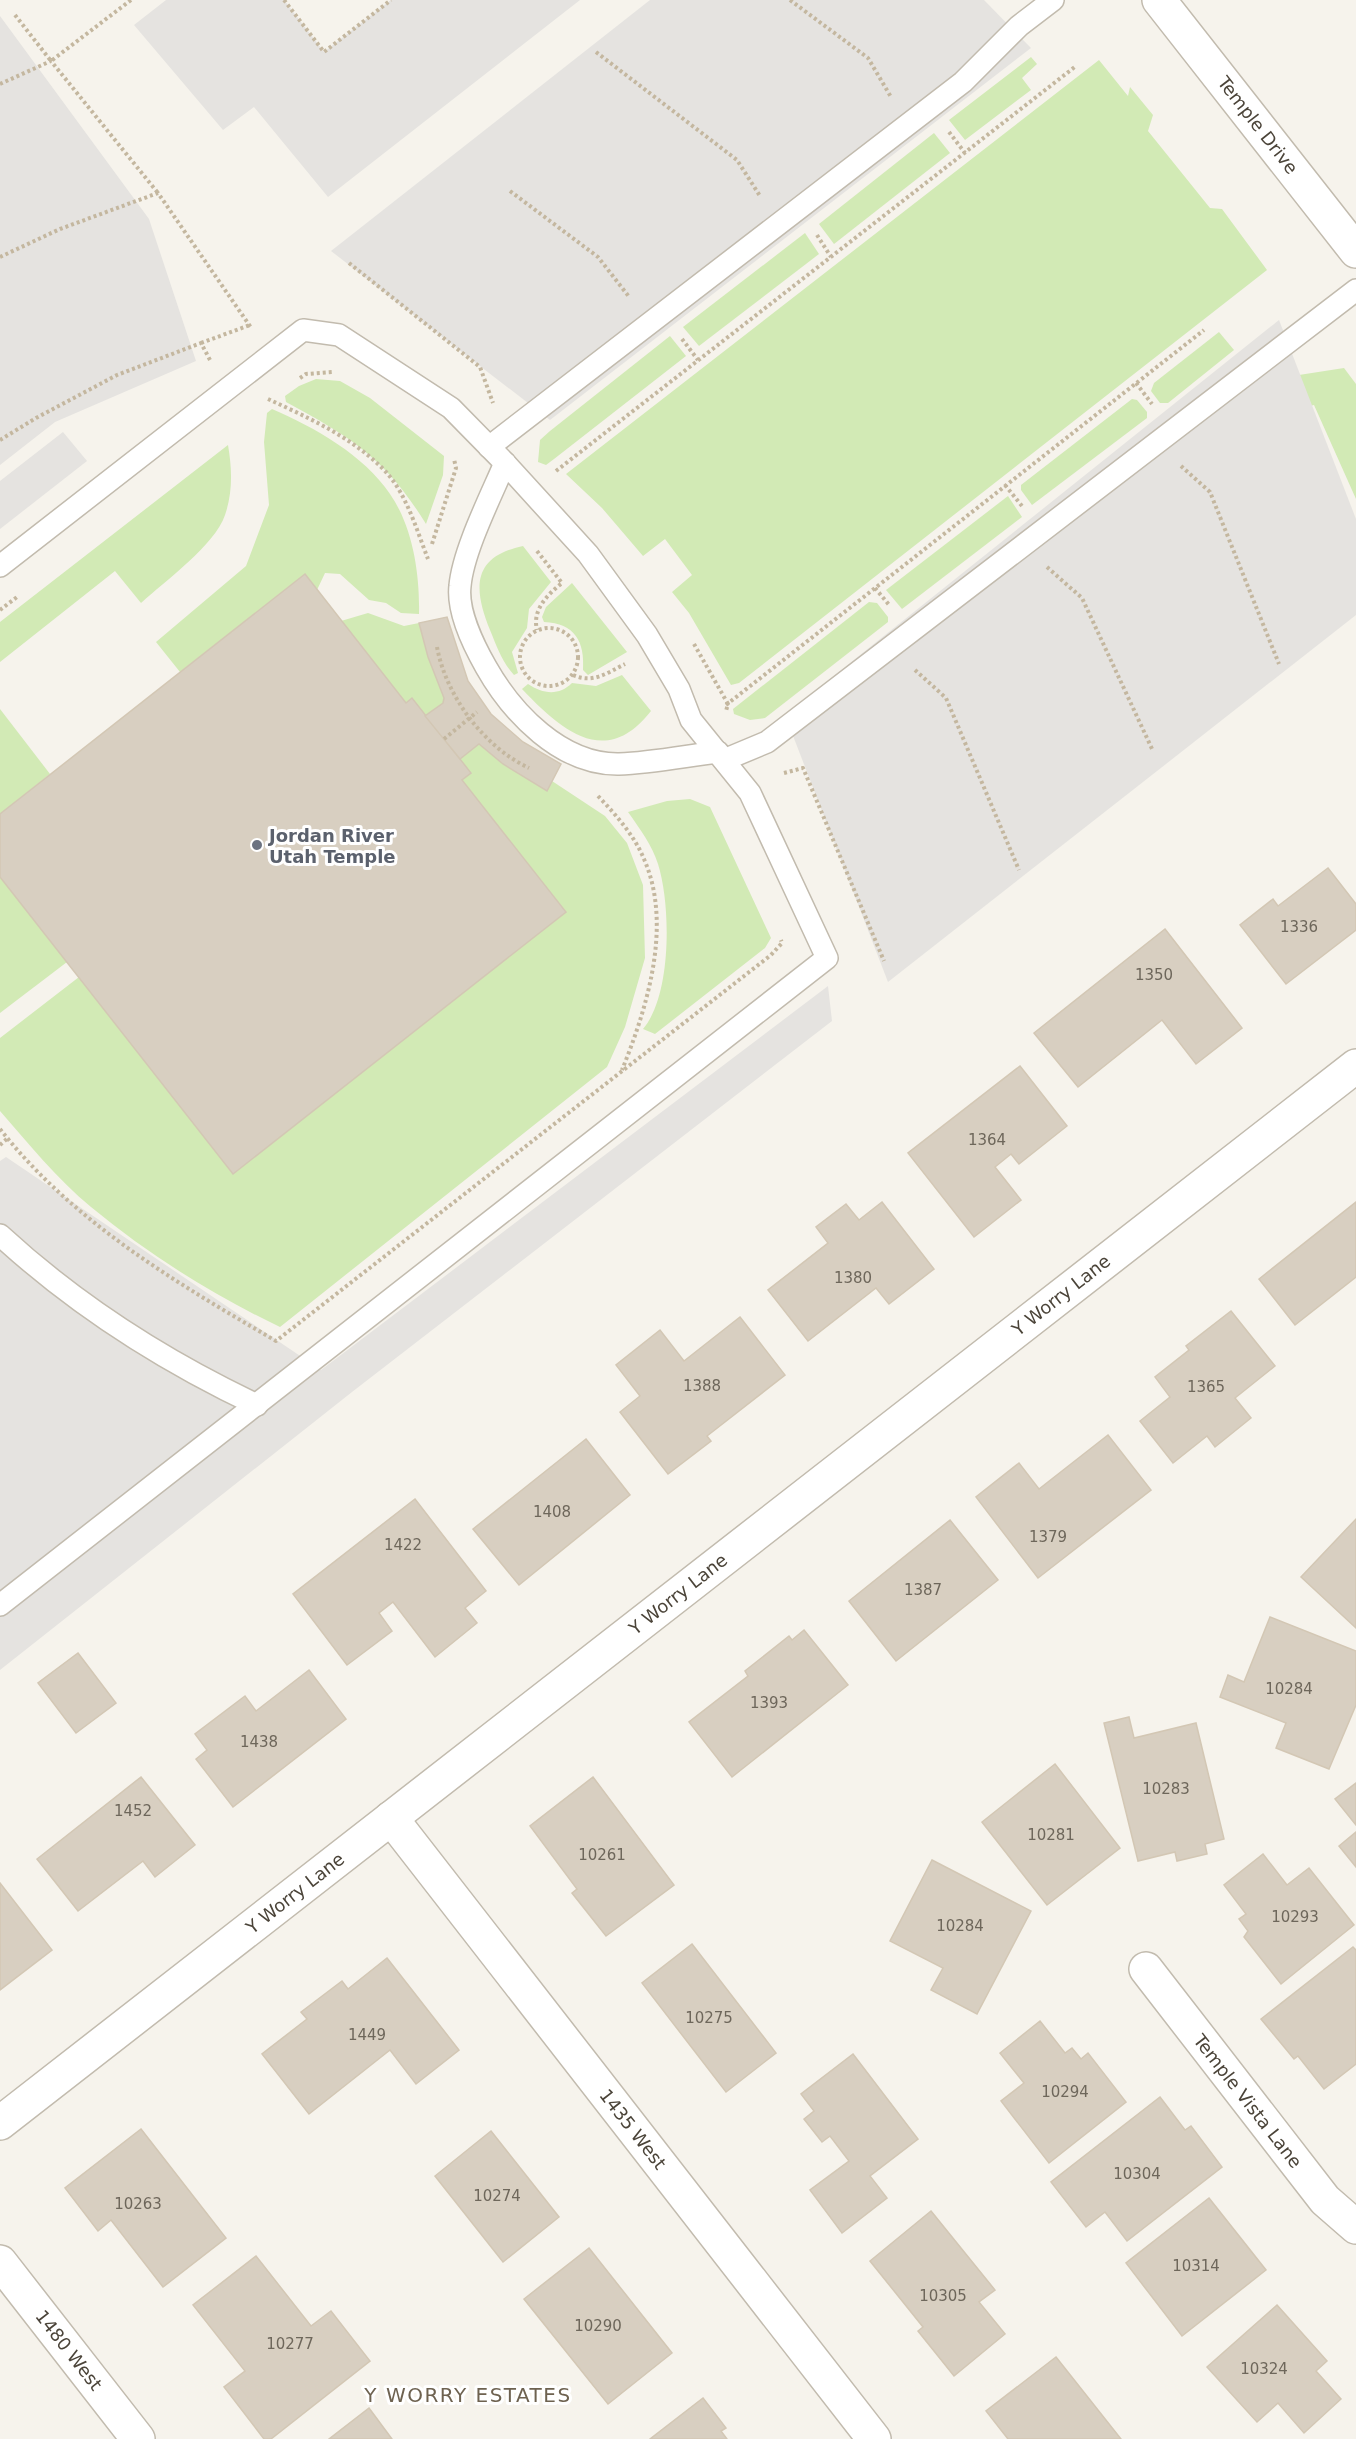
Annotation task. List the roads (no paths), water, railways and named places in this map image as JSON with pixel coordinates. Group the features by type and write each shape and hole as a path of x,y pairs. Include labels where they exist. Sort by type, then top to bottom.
{"street":[{"name":"Temple Drive","path":"1159,0 1356,251"},
{"name":"Y Worry Lane","path":"0,2123 1356,1066"},
{"name":"1435 West","path":"391,1818 874,2439"},
{"name":"Temple Vista Lane","path":"1146,1969 1324,2200 1356,2227"},
{"name":"1480 West","path":"0,2262 138,2439"}],"lane":[{"path":"489,447 963,82 1019,27 1053,0"},
{"path":"505,463 475,534 459,587 469,638 500,693 531,726 574,756 617,764 721,756 767,742 1356,290"},
{"path":"0,566 303,330 339,335 451,408 588,554 647,635 679,689 691,720 750,793 827,958 0,1605"},
{"path":"0,1235 105,1320 208,1382 258,1405"}],"place":[{"name":"Jordan River Utah Temple","path":"257,845"}],"district":[{"name":"Y WORRY ESTATES","path":"468,2395"}]}
